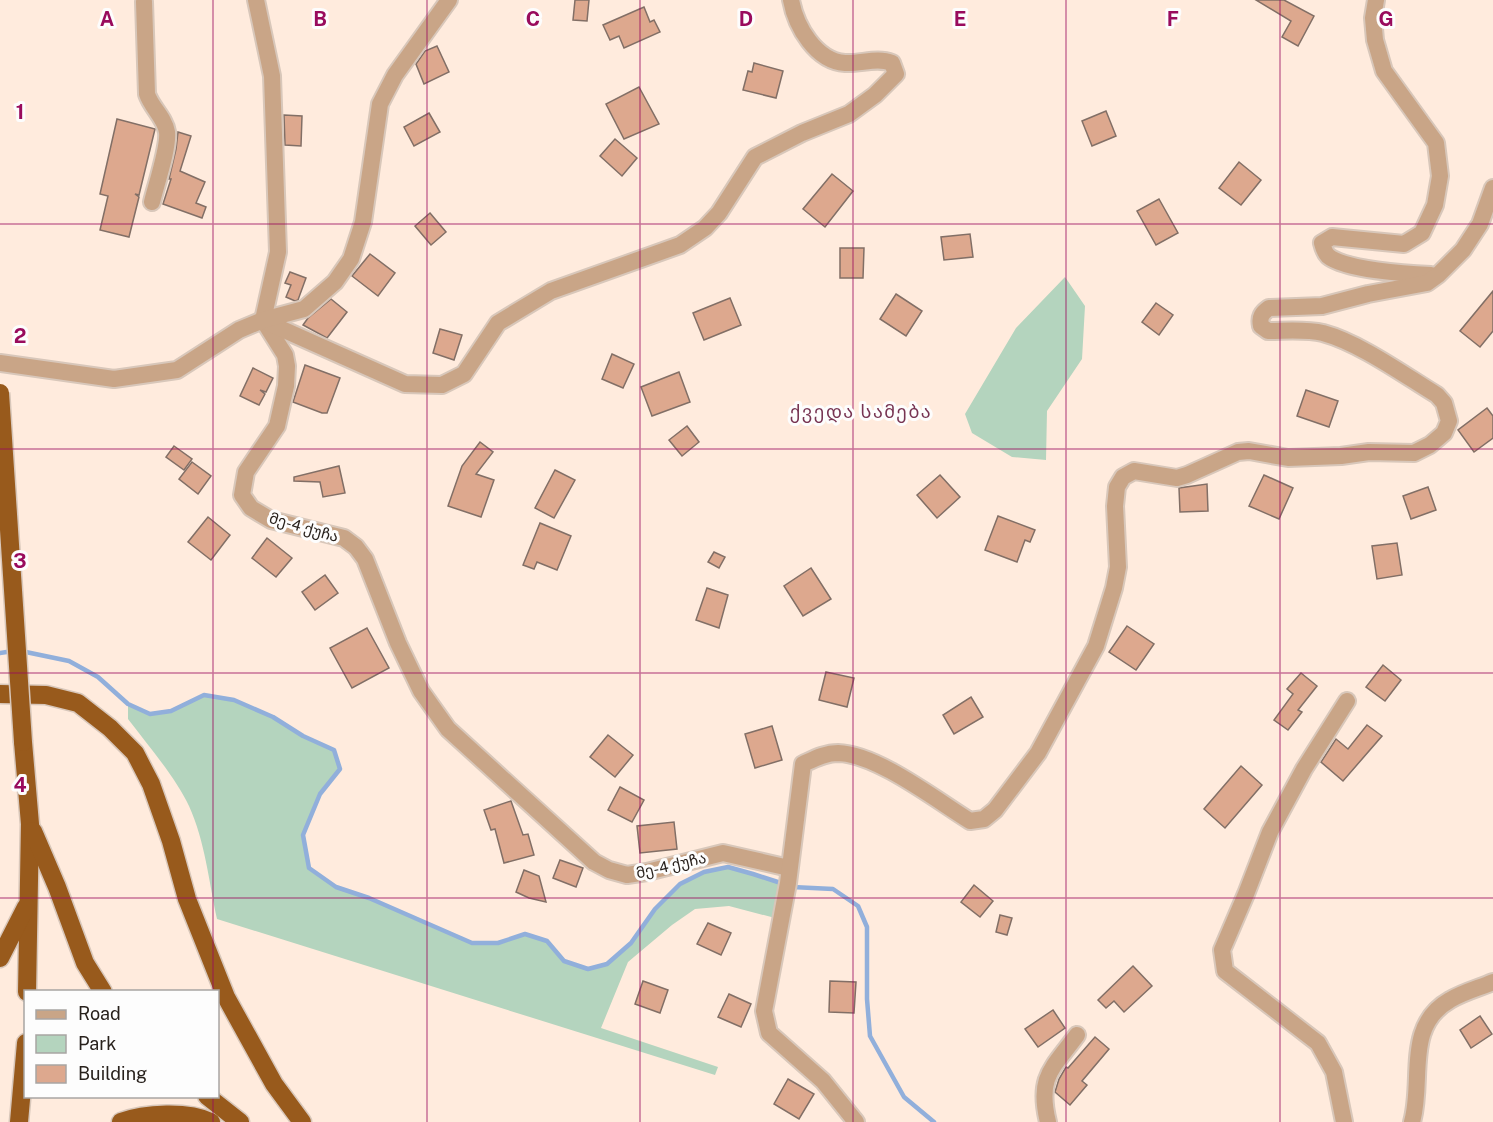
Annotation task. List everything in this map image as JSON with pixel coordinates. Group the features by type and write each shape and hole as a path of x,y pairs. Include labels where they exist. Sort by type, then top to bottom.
{"highway":[{"path":"0,393 30,824 27,990"},
{"path":"0,694 46,695 78,703 110,728 135,753 151,784 171,841 187,899 226,997 274,1084 302,1122"},
{"path":"30,824 57,887 85,963 102,990"},
{"path":"0,958 28,903"},
{"path":"19,1122 24,1066"},
{"path":"210,1098 240,1122"},
{"path":"121,1122 168,1114 205,1119 211,1122"}],"street":[{"path":"256,0 272,76 278,252 263,320"},
{"path":"0,363 114,379 177,370 239,330 263,320 304,309 335,282 351,259 363,222 380,105 395,75 448,0"},
{"path":"263,320 405,384 442,385 464,374 498,323 551,291 680,245 705,228 719,213 755,157 802,133 849,114 875,95 896,74 892,63 884,60 847,63 834,61 810,43 801,28 791,0"},
{"path":"1376,0 1373,18 1375,40 1384,71 1436,143 1440,176 1435,205 1422,232 1404,244 1332,237 1322,243 1327,255 1343,264 1408,274 1438,275"},
{"path":"144,1 147,94 167,131 152,202"},
{"path":"856,1122 823,1082 769,1033 764,1011 787,883 803,765 819,756 838,753 850,755 888,768 970,821 984,819 995,810 1038,753 1096,646 1118,567 1115,506 1117,487 1123,477 1134,471 1177,478 1238,452 1249,451 1288,458 1341,456 1369,452 1414,453 1430,445 1444,433 1449,421 1444,403 1437,395 1351,344 1321,332 1268,331 1261,326 1260,319 1262,313 1269,308 1322,306 1368,294 1427,283 1463,250 1480,224 1493,188"},
{"name":"მე-4 ქუჩა","path":"263,320 285,355 286,386 277,426 246,472 242,495 251,508 271,520 344,538 356,547 365,559 398,642 421,691 448,729 594,862 609,870 627,875 723,853 787,883"},
{"path":"1344,1122 1334,1072 1318,1043 1225,971 1222,950 1270,832 1304,769 1347,701"},
{"path":"1412,1122 1420,1036 1425,1026 1431,1016 1449,1000 1493,982"},
{"path":"1048,1122 1043,1102 1046,1077 1077,1035"}],"green space":[{"path":"1065,277 1085,306 1082,359 1047,411 1046,460 1012,457 972,433 965,414 1016,328"},
{"path":"204,695 234,700 273,717 303,736 334,750 340,769 320,794 303,835 309,868 336,887 369,898 472,943 498,943 525,934 547,941 564,961 588,969 607,964 631,943 655,909 680,884 704,872 728,867 783,884 775,918 729,906 695,909 672,925 628,962 601,1028 718,1067 715,1075 217,919 203,847 189,806 169,773 128,719 128,704 151,714 171,711"}],"building":[{"path":"575,0 589,0 587,21 573,20"},
{"path":"1256,0 1284,0 1314,16 1298,46 1282,37 1291,21"},
{"path":"644,7 650,22 654,20 660,32 624,48 619,36 610,40 603,25"},
{"path":"437,46 449,72 424,84 416,64 425,51"},
{"path":"754,63 783,71 776,98 743,90 748,71 752,72"},
{"path":"639,87 659,124 624,139 606,104"},
{"path":"1106,111 1116,136 1092,146 1082,121"},
{"path":"429,113 440,132 414,146 404,127"},
{"path":"284,115 302,116 301,146 285,145"},
{"path":"117,119 155,129 139,195 135,194 139,197 129,237 100,230 108,196 100,194"},
{"path":"178,132 191,136 180,171 205,182 196,203 206,207 202,218 163,204 171,179 169,179"},
{"path":"615,139 637,158 622,176 600,156"},
{"path":"1239,162 1261,180 1241,205 1219,188"},
{"path":"832,174 853,191 825,227 803,209"},
{"path":"1159,199 1178,233 1156,245 1137,211"},
{"path":"430,213 446,232 431,245 415,226"},
{"path":"970,234 973,257 944,260 941,237"},
{"path":"840,248 864,248 863,278 840,278"},
{"path":"370,254 395,273 378,296 352,276"},
{"path":"290,272 306,278 298,300 295,301 286,297 291,285 285,283"},
{"path":"1493,291 1493,331 1480,347 1460,331"},
{"path":"896,294 922,311 906,336 880,319"},
{"path":"730,298 741,325 704,340 693,313"},
{"path":"331,299 347,312 327,338 303,325"},
{"path":"1156,303 1173,315 1159,335 1142,322"},
{"path":"440,329 462,335 454,360 433,353"},
{"path":"612,354 634,364 623,388 602,379"},
{"path":"305,365 340,378 327,413 293,402"},
{"path":"253,368 273,378 266,392 260,390 265,394 259,405 240,396"},
{"path":"679,372 690,402 652,416 641,387"},
{"path":"1306,390 1338,401 1329,427 1297,416"},
{"path":"1487,408 1493,416 1493,438 1474,452 1458,430"},
{"path":"687,426 699,442 682,456 669,440"},
{"path":"480,442 493,452 476,474 494,480 481,517 448,506 462,466"},
{"path":"174,446 192,459 184,470 166,457"},
{"path":"192,462 211,476 198,494 179,479"},
{"path":"339,466 345,493 323,497 320,482 294,481 294,477"},
{"path":"555,470 575,480 554,518 535,508"},
{"path":"940,475 960,497 937,518 917,495"},
{"path":"1264,475 1293,488 1279,519 1249,506"},
{"path":"1207,484 1208,511 1180,512 1179,488"},
{"path":"1428,487 1436,510 1411,519 1403,496"},
{"path":"998,516 1035,530 1030,542 1025,540 1017,562 985,550"},
{"path":"208,517 230,535 211,560 188,542"},
{"path":"540,523 571,536 557,570 537,562 534,569 523,565"},
{"path":"267,538 292,558 276,577 252,558"},
{"path":"1397,543 1402,575 1377,579 1372,546"},
{"path":"714,552 725,557 719,568 708,562"},
{"path":"811,568 831,599 803,616 784,586"},
{"path":"325,575 338,593 315,610 302,592"},
{"path":"707,588 728,595 719,628 696,620"},
{"path":"1127,626 1154,644 1136,670 1109,652"},
{"path":"367,628 389,668 352,688 330,648"},
{"path":"1383,665 1401,680 1385,701 1366,687"},
{"path":"826,672 854,678 847,707 819,700"},
{"path":"1301,673 1317,686 1298,710 1302,712 1288,730 1274,720 1293,694 1287,689"},
{"path":"971,697 983,717 954,734 943,715"},
{"path":"1367,725 1382,736 1343,781 1321,762 1336,739 1348,749"},
{"path":"772,726 782,760 755,768 745,734"},
{"path":"608,735 633,755 615,777 590,757"},
{"path":"1241,766 1262,785 1225,828 1204,809"},
{"path":"620,787 644,800 632,822 608,810"},
{"path":"511,801 523,835 528,834 534,855 504,863 495,829 491,830 484,810"},
{"path":"674,822 677,849 640,853 637,826"},
{"path":"560,860 583,868 576,887 553,878"},
{"path":"524,870 539,876 546,902 516,892"},
{"path":"974,885 993,901 980,917 961,902"},
{"path":"1000,915 1012,918 1007,935 996,932"},
{"path":"708,923 731,933 721,955 697,944"},
{"path":"1133,966 1152,986 1124,1012 1114,1001 1106,1008 1098,1000"},
{"path":"643,981 668,990 660,1013 635,1004"},
{"path":"830,981 856,982 854,1013 829,1012"},
{"path":"729,994 751,1004 741,1027 718,1017"},
{"path":"1053,1010 1065,1028 1038,1047 1025,1029"},
{"path":"1480,1016 1492,1034 1471,1048 1460,1030"},
{"path":"1095,1037 1109,1049 1082,1081 1087,1085 1070,1105 1055,1092 1059,1079 1066,1067 1068,1068"},
{"path":"788,1079 814,1094 799,1119 774,1104"}],"waterway":[{"path":"0,653 13,651"},
{"path":"21,651 69,661 98,677 128,704 150,714 171,711 204,695 234,700 273,717 303,736 334,750 340,769 320,794 303,835 309,868 336,887 369,898 472,943 498,943 525,934 547,941 564,961 588,969 607,964 631,943 655,909 680,884 704,872 728,867 784,884"},
{"path":"792,887 833,889 858,906 867,927 867,999 870,1036 904,1097 934,1122"}],"district":[{"name":"ქვედა სამება","path":"861,411"}]}
